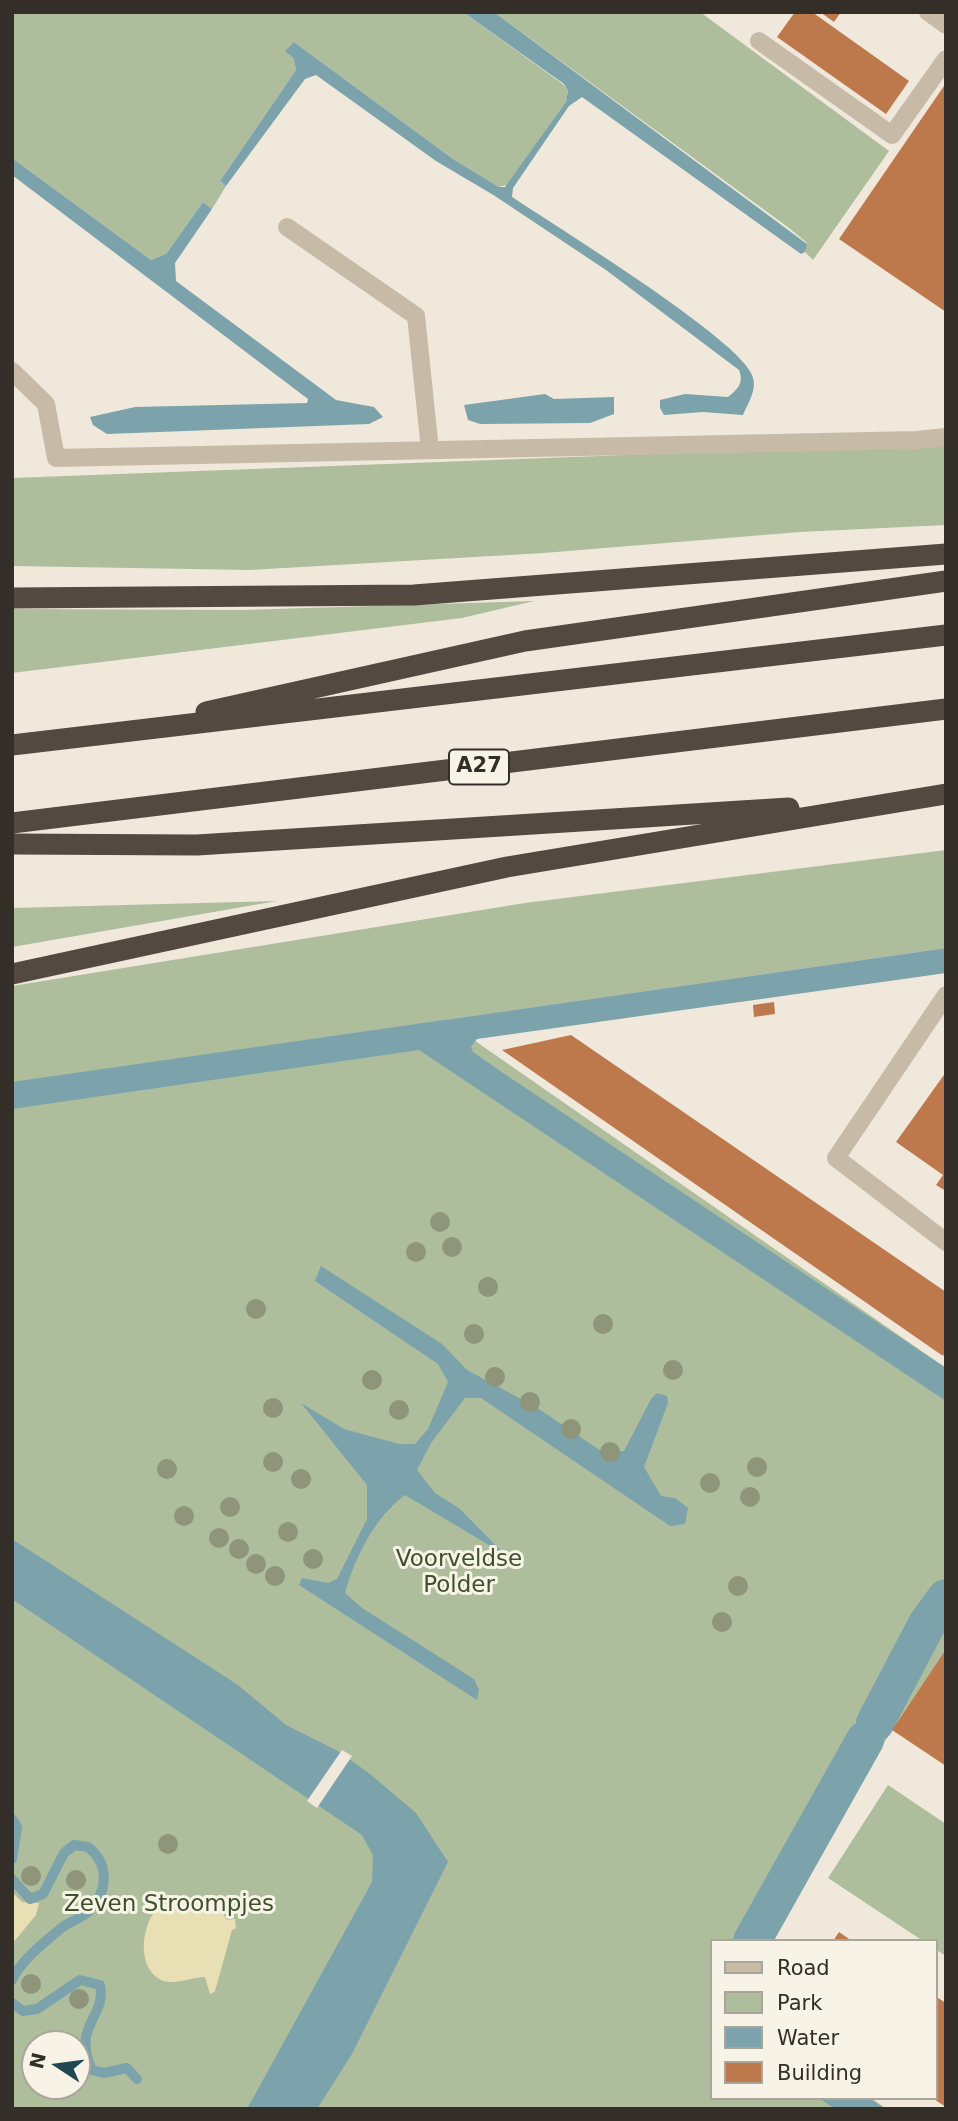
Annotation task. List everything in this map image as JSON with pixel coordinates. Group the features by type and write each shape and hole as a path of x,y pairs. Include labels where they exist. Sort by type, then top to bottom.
{"highway":[{"path":"12,598 414,595 946,554"},
{"path":"88,738 525,641 946,581"},
{"path":"12,745 946,635"},
{"name":"A27","path":"12,823 946,709"},
{"path":"12,974 506,867 946,794"},
{"path":"12,844 197,845 906,801"}],"lane":[{"path":"928,12 946,24"},
{"path":"759,41 892,135 946,58"},
{"path":"287,227 416,316 430,450"},
{"path":"12,371 46,404 55,458 916,440 946,437"},
{"path":"946,995 835,1158 946,1242"}],"green space":[{"path":"12,12 463,12 564,85 568,91 566,102 510,184 499,187 453,159 294,42 296,70 220,181 226,186 212,209 203,202 166,254 151,260 12,158"},
{"path":"494,12 700,12 889,151 813,260 805,252 807,243 789,228"},
{"path":"946,443 946,525 800,532 544,553 250,570 12,566 12,478"},
{"path":"534,601 462,618 12,673 12,609 242,610"},
{"name":"Voorveldse Polder","path":"946,850 946,948 445,1020 946,1368 946,1649 892,1730 765,1939 710,1939 710,2100 874,2100 887,2109 12,2109 12,986 525,903"},
{"path":"277,901 12,947 12,908"},
{"path":"888,1785 946,1824 946,1956 937,1950 937,1939 920,1939 828,1878"}],"sand":[{"path":"12,1892 22,1902 39,1903 36,1915 12,1944"},
{"path":"187,1898 215,1907 227,1920 235,1919 236,1928 232,1930 215,1991 210,1994 205,1977 166,1982 154,1974 145,1959 144,1940 153,1914 164,1905"}],"water":[{"path":"463,12 494,12 807,244 805,252 801,254 582,97 569,106 513,188 512,197 643,283 715,336 740,358 754,380 752,396 743,415 703,412 664,415 660,400 685,394 728,397 739,385 739,370 606,270 495,196 436,161 316,75 305,79 226,186 220,181 296,70 294,58 285,51 294,42 453,159 499,187 505,187 566,102 568,91 564,84"},
{"path":"12,158 151,260 166,254 203,202 212,209 175,263 176,281 336,400 374,407 383,417 369,424 107,434 93,425 90,417 135,407 307,403 308,399 12,175"},
{"path":"545,394 554,399 614,397 614,414 590,423 480,424 468,420 464,405"},
{"path":"946,948 946,973 477,1039 471,1047 473,1052 503,1073 946,1368 946,1401 419,1050 12,1109 12,1082"},
{"path":"321,1266 442,1344 467,1370 536,1407 604,1453 624,1451 651,1399 657,1393 667,1396 668,1403 644,1467 661,1496 675,1498 688,1508 685,1524 670,1526 481,1398 465,1398 431,1443 417,1470 435,1493 460,1509 504,1554 405,1495 375,1526 354,1566 345,1593 362,1608 474,1679 479,1690 477,1700 299,1585 302,1578 328,1583 337,1579 367,1519 367,1485 301,1403 344,1429 399,1444 415,1444 428,1429 448,1382 438,1364 315,1281"},
{"path":"12,1539 238,1685 286,1725 338,1751 370,1774 416,1813 448,1862 352,2054 317,2109 247,2109 372,1882 373,1855 362,1835 12,1599"},
{"path":"822,2100 872,2100 885,2109 835,2109"}],"pier":[{"path":"342,1750 352,1756 317,1808 307,1801"}],"building":[{"path":"795,12 812,12 909,81 886,114 777,37"},
{"path":"820,12 841,12 834,22"},
{"path":"946,83 946,312 839,239"},
{"path":"774,1002 775,1014 754,1017 753,1005"},
{"path":"571,1035 946,1292 946,1351 943,1356 502,1050"},
{"path":"946,1072 946,1191 936,1185 943,1175 896,1142"},
{"path":"946,1649 946,1766 892,1730"},
{"path":"839,1932 849,1939 834,1939"},
{"path":"937,1997 946,2003 946,2107 935,2100"}],"waterway":[{"path":"875,1723 927,1624 946,1598"},
{"path":"753,1939 865,1740"},
{"path":"12,1819 17,1827 12,1859"},
{"path":"12,1879 30,1899 43,1894 64,1853 74,1845 88,1847 95,1854 103,1870 104,1879 100,1896 88,1912 63,1927 40,1946 12,1980"},
{"path":"12,2003 23,2011 37,2009 80,1980 100,1985 99,2006 85,2043 92,2070 104,2073 127,2068 137,2079"}],"park label":[{"name":"Zeven Stroompjes","path":"169,1905"}]}
